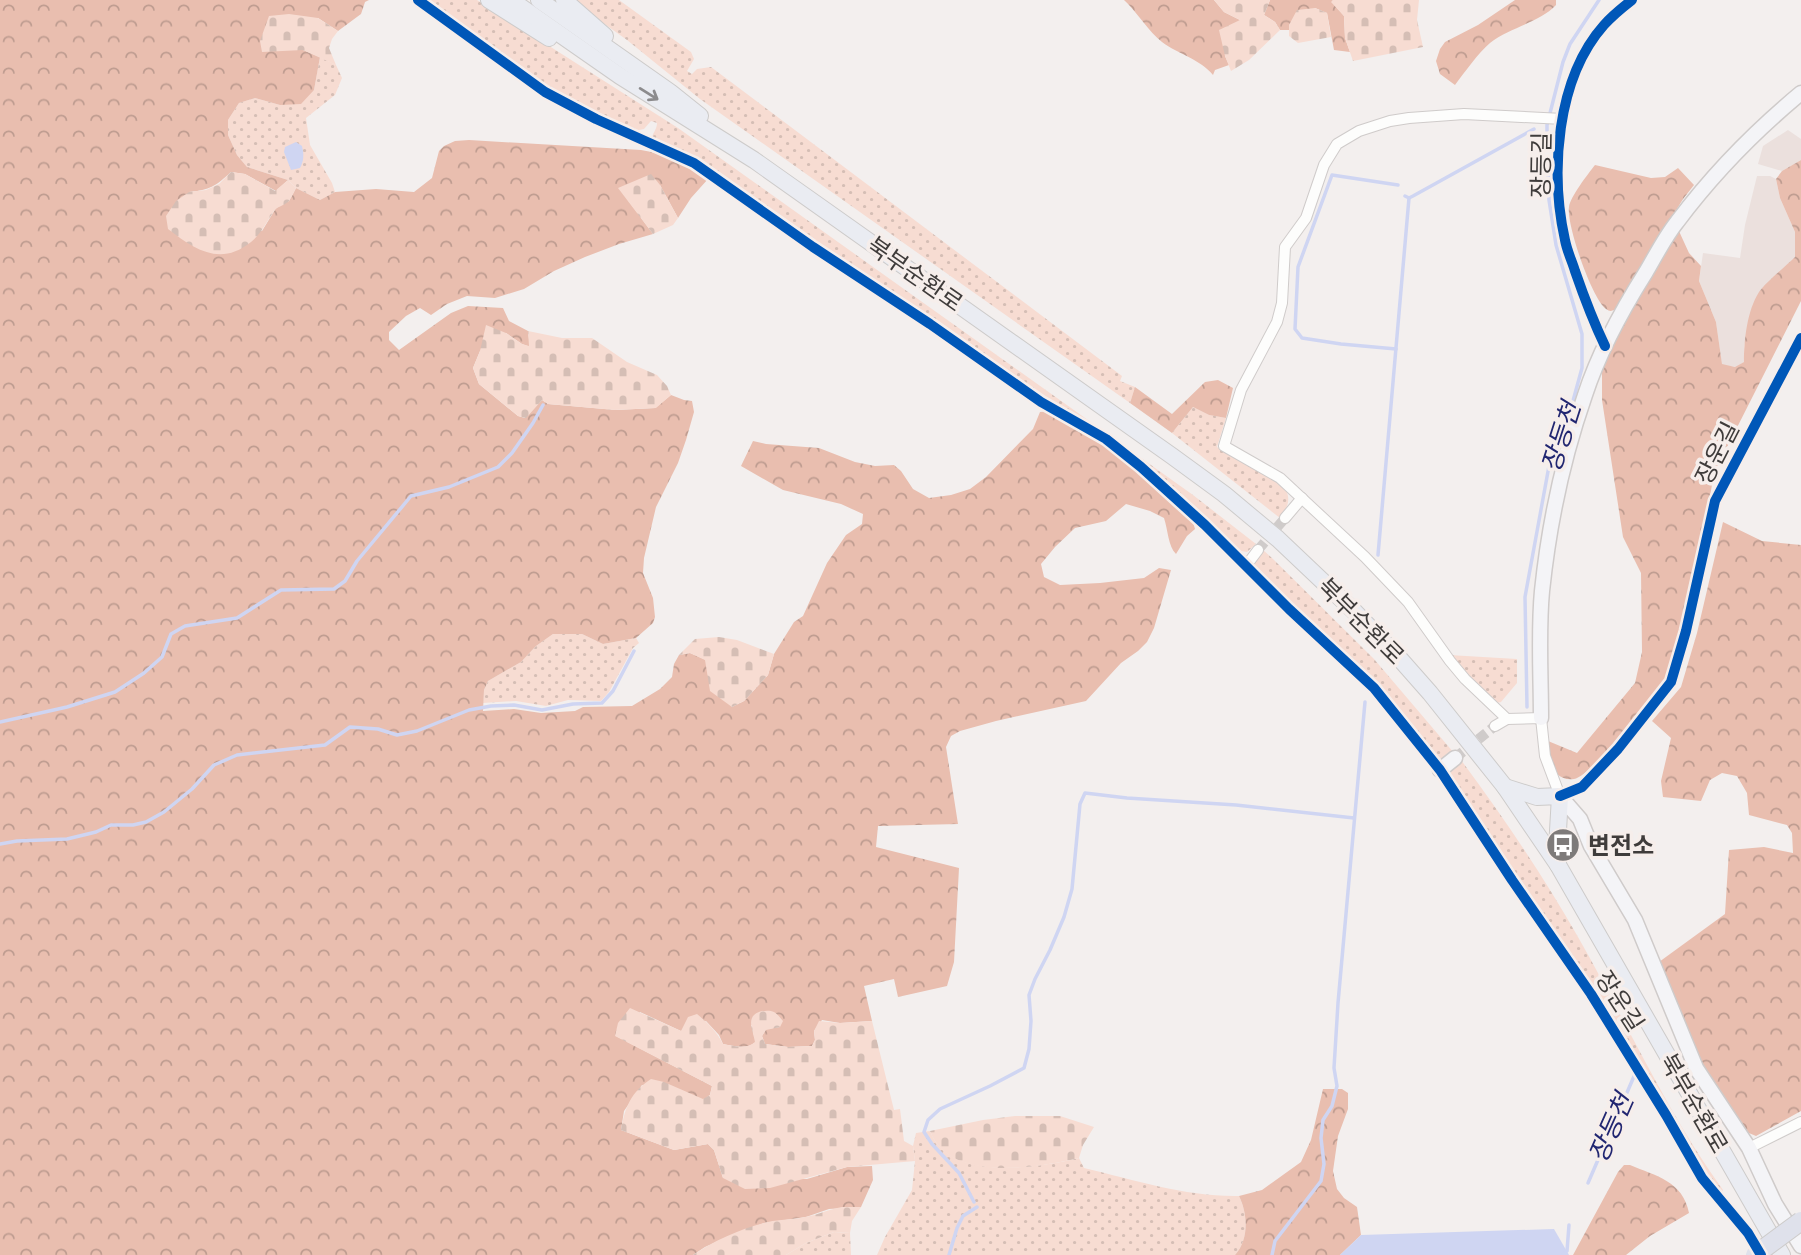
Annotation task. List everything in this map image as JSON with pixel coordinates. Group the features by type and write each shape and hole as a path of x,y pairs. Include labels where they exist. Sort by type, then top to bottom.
{"highway":[{"path":"1755,1255 1801,1221"}],"main road":[{"path":"489,0 545,36 620,76"},
{"path":"511,0 620,76 754,160"},
{"path":"539,0 670,92 754,160"},
{"path":"564,0 651,78"},
{"name":"북부순환로","path":"754,160 1224,494 1278,539 1400,659 1505,787 1558,864 1782,1255"},
{"path":"1505,787 1537,797 1560,796 1558,864"}],"street":[{"name":"장운길","path":"418,0 545,92 596,119 694,163 1041,402 1106,439 1205,525 1289,609 1374,688 1440,771 1591,994 1702,1178 1748,1233 1761,1255"},
{"name":"장등길","path":"1605,346 1590,315 1565,241 1559,195 1559,118 1590,44 1604,25 1632,0"},
{"name":"장운길","path":"1801,93 1766,122 1734,154 1675,224 1605,346 1585,394 1562,474 1548,541 1541,615 1541,718 1545,756 1560,796 1580,819 1591,846 1635,920 1696,1068 1749,1148 1775,1204 1801,1245"},
{"path":"1507,719 1465,679 1408,601 1365,557 1280,478 1224,446 1241,390 1277,322 1282,303 1285,247 1306,218 1324,165 1337,144 1359,131 1409,118 1464,114 1559,118"},
{"name":"장운길","path":"1560,796 1582,787 1618,749 1671,682 1686,631 1716,501 1801,338"},
{"path":"1285,518 1302,498"},
{"path":"1246,566 1258,551"},
{"path":"1495,726 1507,719 1541,718"},
{"path":"1440,771 1455,758"},
{"path":"1749,1148 1801,1122"}],"shaded area":[{"path":"1788,130 1801,139 1801,160 1782,171 1758,164 1763,146"},
{"path":"1757,176 1776,179 1780,198 1795,232 1795,257 1760,292 1744,346 1744,362 1736,367 1722,365 1716,322 1699,281 1703,253 1740,258"}],"green space":[{"path":"0,0 369,0 365,2 361,14 338,31 318,18 303,50 320,57 314,90 301,104 280,105 255,98 239,103 228,120 228,135 237,155 247,167 288,180 276,191 245,174 231,172 212,186 189,192 262,231 276,208 289,201 296,188 320,200 335,192 376,189 414,192 432,178 439,151 455,141 641,150 675,160 707,176 708,179 678,218 660,185 619,188 653,234 585,257 524,289 495,298 467,296 447,304 431,315 420,308 406,316 389,332 389,340 399,350 451,313 468,306 503,308 509,321 528,331 530,347 506,333 480,351 473,368 479,384 518,416 525,418 542,400 548,404 616,410 655,408 671,395 692,401 694,412 686,440 656,507 644,558 643,573 653,598 653,623 636,638 603,644 582,634 553,634 536,646 521,662 488,681 484,690 483,711 514,709 541,713 575,711 583,707 632,706 660,689 672,677 679,655 690,653 706,660 732,707 744,701 768,675 774,654 794,622 803,616 827,563 846,535 862,524 863,514 841,504 783,490 741,466 753,441 819,448 855,462 875,466 894,465 913,489 929,498 970,489 986,477 1033,429 1040,412 1050,411 1103,444 1138,470 1193,522 1195,529 1187,536 1176,554 1164,518 1126,504 1106,521 1075,528 1055,547 1041,564 1044,577 1060,585 1144,578 1159,568 1171,570 1154,628 1147,642 1121,663 1086,701 996,721 951,736 946,747 958,824 878,826 876,847 959,868 954,962 947,986 898,997 894,979 864,986 872,1021 840,1023 822,1020 814,1031 815,1040 812,1046 765,1044 762,1036 766,1029 780,1027 751,1025 756,1042 744,1047 723,1044 719,1035 706,1021 681,1031 640,1012 616,1036 712,1086 710,1095 703,1100 642,1085 624,1111 621,1130 674,1150 708,1144 714,1150 723,1178 807,1179 847,1167 872,1166 873,1180 861,1207 829,1209 806,1217 764,1223 705,1247 693,1255 0,1255"},
{"path":"427,0 477,0 678,128 1193,495 1256,544 1247,552 1233,547 1144,464 815,244 696,159 652,139 657,123 651,121 644,129 634,131 598,115 548,88"},
{"path":"571,0 619,0 691,52 694,59 687,71 692,74 697,69 711,67 1122,376 1120,381 1135,387 1130,403 700,99 627,40"},
{"path":"1124,0 1214,0 1224,12 1240,20 1225,56 1229,65 1215,70 1213,75 1202,65 1162,42"},
{"path":"1214,0 1270,0 1264,15 1275,22 1280,30 1249,60 1231,71 1219,30 1240,20 1224,12"},
{"path":"1270,0 1333,0 1344,16 1345,38 1350,52 1334,50 1327,13 1315,8 1289,25 1289,30 1280,30 1275,22 1264,15"},
{"path":"1419,0 1417,20 1423,47 1353,61 1345,38 1344,16 1331,2"},
{"path":"1515,0 1556,0 1556,5 1490,43 1455,85 1440,74 1436,61 1445,42 1478,25"},
{"path":"1315,8 1327,13 1331,37 1298,43 1289,36 1289,25 1297,10"},
{"path":"289,14 318,18 338,31 329,48 336,65 303,50 262,52 260,41 269,16"},
{"path":"320,57 336,65 342,78 335,95 306,118 310,145 335,192 320,200 296,188 288,180 247,167 237,155 228,135 228,120 239,103 255,98 280,105 314,90"},
{"path":"1801,160 1801,301 1714,473 1680,632 1667,676 1656,693 1596,762 1580,776 1566,779 1552,767 1548,741 1577,753 1635,683 1642,652 1641,573 1623,537 1602,400 1602,366 1608,347 1678,229 1689,253 1701,266 1699,281 1716,322 1722,364 1735,367 1744,362 1747,326 1755,300 1766,284 1795,257 1795,232 1780,198 1776,179 1782,171"},
{"path":"1595,165 1651,178 1665,177 1678,168 1694,185 1616,309 1611,311 1600,302 1587,277 1569,216 1572,197"},
{"path":"231,172 245,174 275,191 288,180 296,188 289,201 274,211 251,242 229,253 208,252 188,243 168,229 166,216 176,201 189,192 206,190 219,184"},
{"path":"651,174 678,218 673,225 653,234 618,188"},
{"path":"486,325 529,346 528,331 562,338 592,338 627,362 657,375 671,395 656,408 615,410 548,404 542,400 526,418 518,416 479,384 473,368"},
{"path":"1218,380 1233,388 1226,418 1209,415 1193,407 1172,433 1130,403 1135,387 1172,414 1205,382"},
{"path":"1193,407 1209,415 1226,418 1217,447 1284,487 1288,500 1280,518 1172,433"},
{"path":"1723,522 1762,541 1801,545 1801,1111 1756,1136 1744,1131 1702,1064 1659,962 1725,914 1729,850 1764,847 1793,853 1792,833 1787,825 1749,815 1747,793 1737,776 1722,773 1710,780 1701,801 1663,797 1661,781 1671,738 1652,721 1681,687 1697,633"},
{"path":"1262,549 1374,659 1454,753 1444,759 1434,756 1378,685 1256,571 1255,559"},
{"path":"553,634 582,634 603,644 636,638 639,643 633,648 609,692 601,701 568,700 546,706 516,701 483,703 488,681 521,662 536,646"},
{"path":"719,637 737,640 774,654 768,675 744,701 732,707 710,691 705,660 690,653 679,655 695,639"},
{"path":"1449,655 1517,659 1517,683 1501,702 1496,703"},
{"path":"1461,760 1565,914 1683,1129 1723,1190 1722,1193 1717,1191 1707,1177 1577,965 1451,781 1451,769"},
{"path":"630,1008 681,1031 688,1017 697,1014 712,1028 723,1044 740,1047 755,1042 751,1020 762,1011 774,1012 783,1021 780,1027 766,1030 762,1036 765,1044 788,1047 812,1046 815,1040 814,1031 819,1021 872,1021 894,1110 900,1109 904,1141 913,1146 915,1161 847,1167 770,1188 745,1189 723,1178 714,1150 708,1144 674,1150 621,1130 630,1101 638,1089 651,1079 703,1099 710,1095 712,1086 615,1036 618,1023"},
{"path":"1323,1089 1342,1089 1348,1093 1348,1109 1338,1136 1333,1171 1337,1189 1357,1207 1361,1235 1340,1255 1235,1255 1243,1242 1246,1227 1239,1196 1262,1190 1301,1162 1311,1140"},
{"path":"1015,1116 1060,1116 1094,1127 1079,1158 1018,1168 974,1165 955,1159 940,1148 930,1131 983,1120"},
{"path":"930,1131 940,1147 955,1158 974,1165 1018,1167 1079,1158 1084,1168 1142,1182 1200,1194 1239,1196 1246,1227 1243,1242 1235,1255 877,1255 912,1190 916,1133"},
{"path":"1624,1165 1667,1181 1681,1194 1689,1213 1650,1236 1626,1255 1573,1255 1618,1172"},
{"path":"842,1207 861,1207 852,1221 850,1233 834,1232 806,1243 786,1255 693,1255 749,1227"},
{"path":"834,1232 850,1233 851,1255 786,1255 806,1243"}],"water":[{"path":"296,142 302,146 303,160 300,168 291,170 284,152 285,147"},
{"path":"1554,1229 1569,1255 1340,1255 1361,1235"}],"waterway":[{"name":"장등천","path":"1547,132 1563,62 1570,44 1599,0"},
{"path":"1405,196 1413,196 1534,129"},
{"name":"장등천","path":"1527,707 1525,597 1549,466 1562,441 1582,368 1582,334 1556,245 1549,200 1548,171"},
{"path":"1396,349 1302,338 1295,329 1298,267 1332,175 1398,185"},
{"path":"1378,555 1409,198"},
{"path":"0,722 67,707 115,692 162,657 171,634 185,626 237,618 281,590 334,589 345,581 357,561 411,496 449,487 498,467 512,453 543,405"},
{"path":"0,844 67,839 96,832 111,825 146,822 164,812 192,789 214,765 237,755 325,745 350,727 378,729 397,735 417,731 469,710 491,706 514,705 542,710 573,704 602,703 613,691 634,651"},
{"path":"1272,1255 1275,1241 1321,1181 1324,1164 1321,1138 1323,1120 1332,1106 1337,1086 1334,1068 1338,1003 1365,702"},
{"path":"974,1202 959,1173 924,1132 928,1120 940,1109 1024,1068 1029,1049 1031,1021 1029,995 1064,917 1072,889 1080,804 1085,793 1354,818"},
{"name":"장등천","path":"1588,1183 1635,1074"},
{"path":"949,1255 963,1216 977,1207"},
{"name":"장등천","path":"1562,1255 1567,1251 1569,1225"}],"tunnel":[{"path":"1258,550 1285,518"},
{"path":"1455,758 1495,726"}],"cycle path":[{"path":"418,0 545,92 596,119 694,163 1041,402 1106,439 1205,525 1289,609 1374,688 1440,770 1591,994 1702,1178 1748,1233 1761,1255"},
{"path":"1605,346 1585,300 1566,244 1560,214 1558,157 1567,99 1576,72 1588,47 1604,25 1632,0"},
{"path":"1560,796 1582,787 1618,749 1671,682 1686,631 1715,501 1801,338"}],"place":[{"name":"변전소","path":"1563,845"}]}
